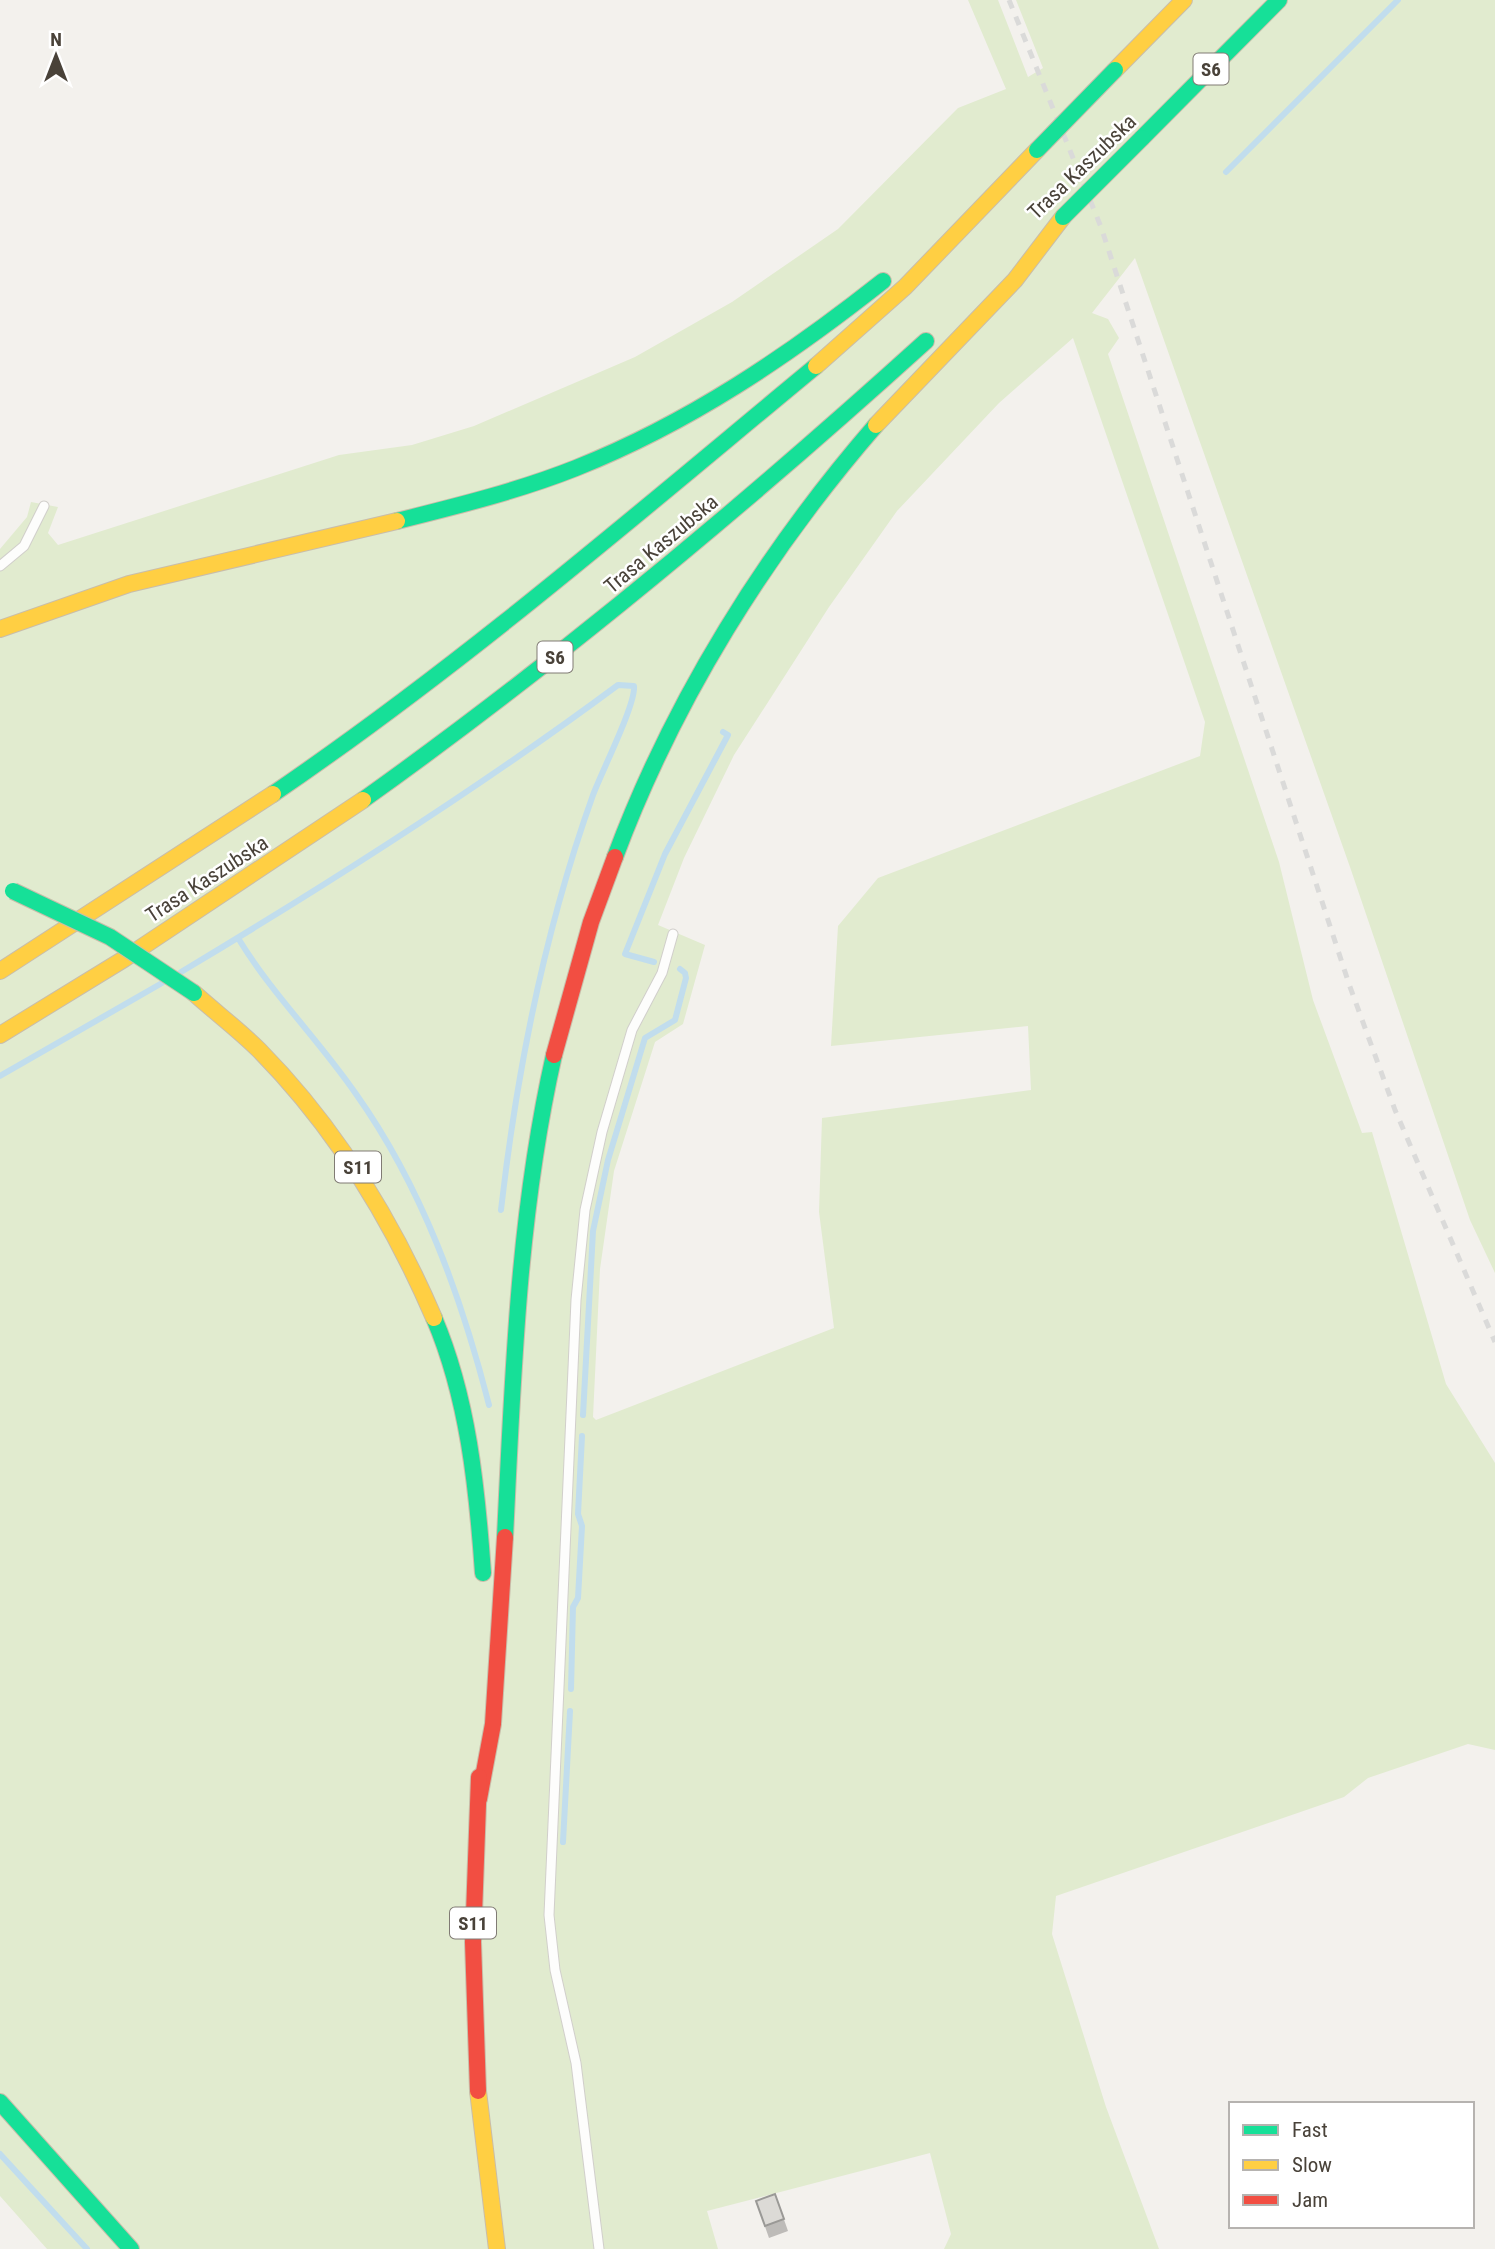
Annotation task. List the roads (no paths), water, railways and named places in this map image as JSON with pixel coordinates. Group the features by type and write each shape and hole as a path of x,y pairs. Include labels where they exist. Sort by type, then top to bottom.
{"highway":[{"name":"Trasa Kaszubska","path":"0,971 146,878 390,710 617,537 860,328 954,239 1184,0"},
{"name":"Trasa Kaszubska","path":"1004,267 1063,217 1279,0"},
{"path":"0,629 68,601 155,576 424,514 527,486 650,435 776,360 899,267 1037,150"},
{"path":"479,1799 494,1715 516,1324 530,1179 555,1049 604,886 633,813 675,723 765,569 813,501 872,428 1016,279 1063,217"},
{"name":"Trasa Kaszubska","path":"0,1035 186,919 302,841 533,674 656,578 933,334"},
{"name":"S11","path":"7,888 110,937 194,993 251,1040 329,1127 373,1191 418,1274 448,1351 466,1417 479,1498 483,1585"},
{"name":"S11","path":"483,1624 473,1941 476,2048 483,2150 497,2249"},
{"path":"0,2102 131,2249"},
{"path":"0,2125 110,2249"}],"lane":[{"path":"0,566 24,546 44,506"},
{"path":"599,2249 576,2063 555,1970 549,1915 576,1300 585,1210 602,1132 632,1030 662,973 673,934"}],"waterway":[{"path":"1226,172 1398,0"},
{"path":"181,972 403,834 618,685 634,686 630,708 593,795 576,846 547,948 524,1052 501,1210"},
{"path":"654,962 625,954 665,854 728,735 723,732"},
{"path":"238,938 251,959 356,1094 401,1166 452,1283 489,1405"},
{"path":"583,1415 593,1231 608,1160 645,1038 675,1020 686,978 680,969"},
{"path":"0,1076 162,983"},
{"path":"571,1689 573,1607 578,1598 582,1526 578,1514 582,1436"},
{"path":"563,1842 570,1711"},
{"path":"0,2154 87,2249"}],"railway":[{"path":"1009,0 1101,227 1349,984 1395,1110 1495,1342"}]}
